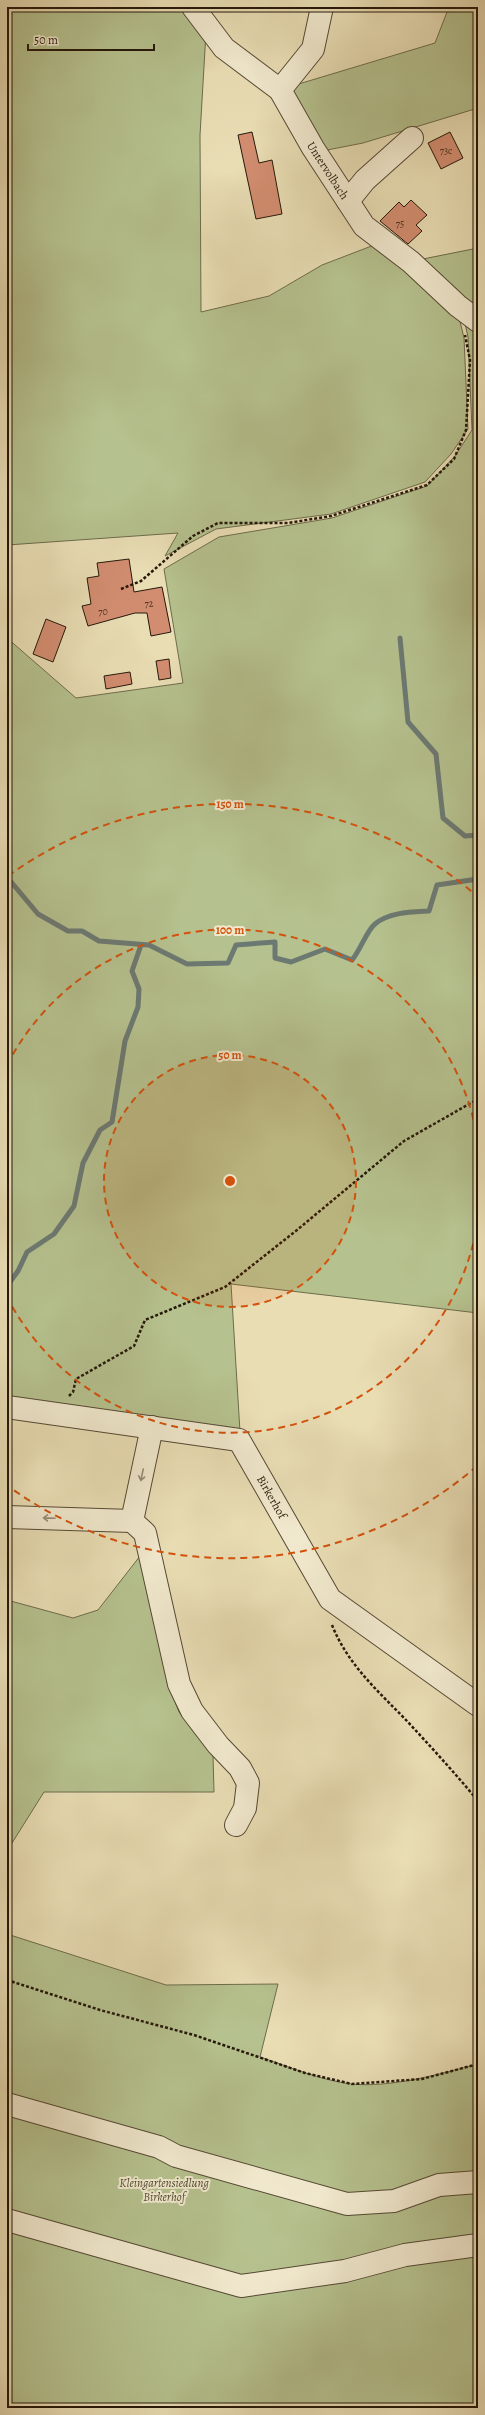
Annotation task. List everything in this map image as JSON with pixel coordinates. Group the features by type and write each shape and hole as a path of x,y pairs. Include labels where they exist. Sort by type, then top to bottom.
{"street":[{"name":"Untervolbach","path":"193,7 224,48 280,90 364,226 411,262 458,306 478,321"},
{"path":"280,90 313,49 322,7"},
{"path":"348,201 365,180 412,138"},
{"name":"Birkerhof","path":"7,1407 53,1412 238,1440 330,1599 478,1705"},
{"path":"132,1521 152,1427"},
{"path":"7,1517 132,1521 145,1533 179,1684 192,1711 218,1745 240,1768 248,1783 245,1808 236,1825"},
{"path":"7,2104 159,2147 176,2156 347,2204 394,2201 439,2185 478,2182"},
{"path":"7,2220 241,2286 345,2271 405,2255 478,2245"}],"path":[{"path":"121,589 141,581 193,536 218,523 288,523 331,516 426,485 454,459 466,430 470,360 458,306"},
{"path":"53,1412 73,1392 76,1379 134,1346 145,1320 225,1287 297,1230 404,1141 478,1099"},
{"path":"340,1644 363,1677 436,1752 478,1801"},
{"path":"7,1980 100,2010 194,2034 305,2073 352,2084 422,2079 478,2064"}],"green space":[{"path":"7,7 187,7 206,32 200,135 201,312 269,296 322,265 382,242 457,309 464,338 468,429 451,454 425,482 331,514 216,529 165,556 178,533 7,545"},
{"path":"449,7 478,7 478,108 363,143 317,152 282,89 435,43"},
{"path":"478,248 478,1313 231,1284 240,1432 7,1402 7,638 76,698 183,683 164,569 219,537 332,518 427,486 455,456 472,430 468,337 461,305 413,261"},
{"path":"140,1556 170,1689 179,1712 213,1755 214,1792 44,1792 7,1851 7,1600 73,1618 98,1610"},
{"name":"Kleingartensiedlung Birkerhof","path":"7,1934 166,1985 278,1984 260,2057 328,2080 351,2084 382,2084 415,2079 478,2064 478,2408 7,2408"}],"building":[{"path":"252,132 259,163 272,160 282,214 256,219 238,135"},
{"path":"450,132 463,158 441,169 428,143"},
{"path":"411,200 427,215 416,225 422,231 408,244 380,221 399,202 404,207"},
{"path":"129,559 134,592 162,587 171,632 151,636 147,613 135,613 88,626 82,606 91,604 87,578 99,576 97,563"},
{"path":"46,619 66,627 53,662 33,654"},
{"path":"169,659 171,678 159,680 156,661"},
{"path":"130,672 132,684 106,689 104,676"}],"waterway":[{"path":"400,638 408,722 436,754 443,818 465,836 478,835"},
{"path":"7,877 38,914 68,931 82,931 99,941 149,945 187,964 228,963 236,945 275,942 275,958 291,962 325,949 352,960 369,931 381,920 401,913 429,911 437,885 478,879"},
{"path":"7,1286 18,1271 27,1252 54,1234 74,1206 83,1163 100,1130 112,1122 125,1041 138,1007 139,989 132,971 141,945"}]}
